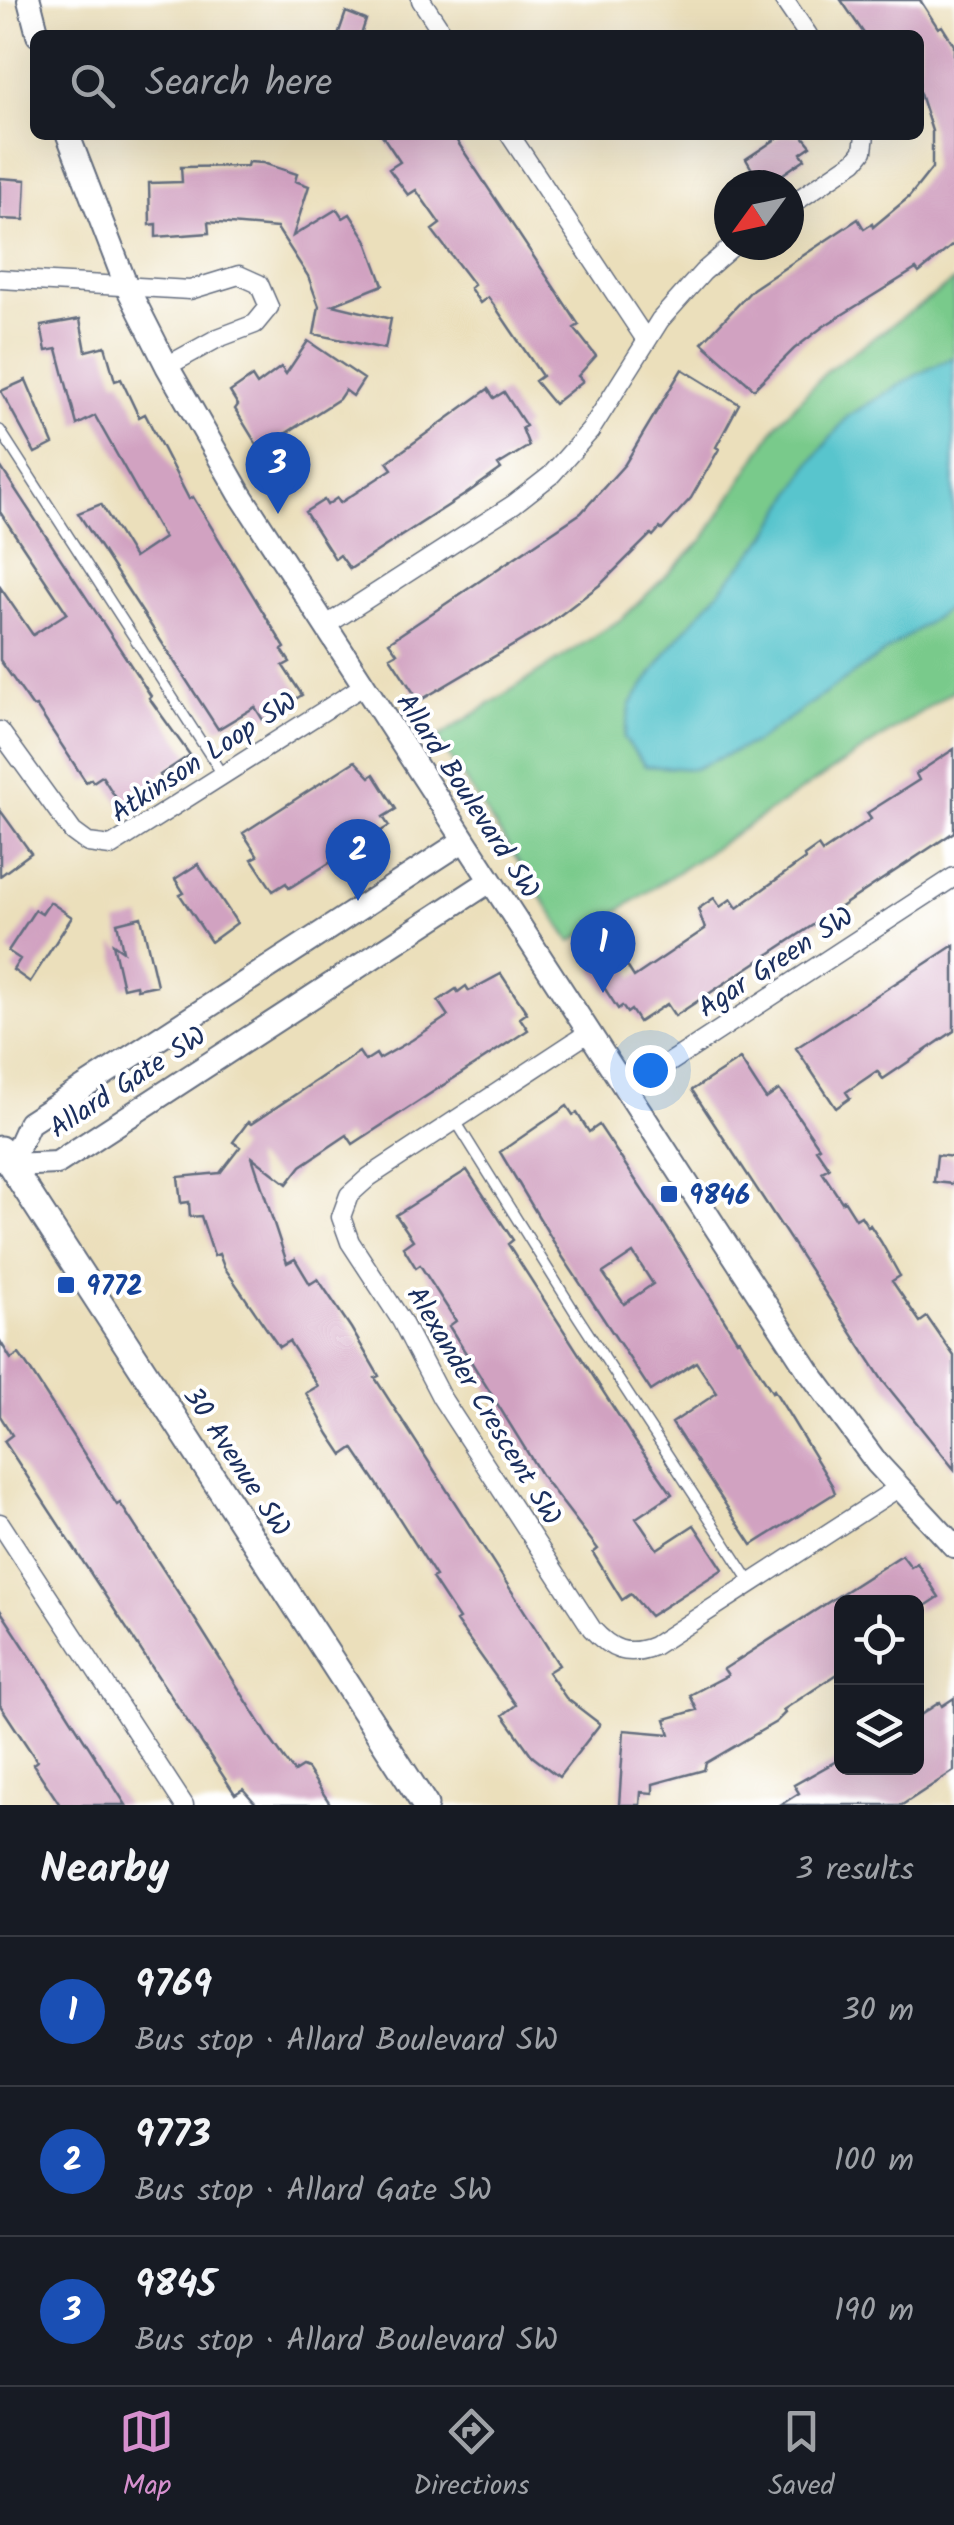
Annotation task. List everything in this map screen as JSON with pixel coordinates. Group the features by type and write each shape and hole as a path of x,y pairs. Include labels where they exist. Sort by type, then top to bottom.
{"main road":[{"name":"30 Avenue SW","path":"4,1162 426,1805"}],"street":[{"path":"29,0 37,30"},
{"path":"421,0 441,30"},
{"path":"784,0 805,30"},
{"name":"Allard Boulevard SW","path":"70,140 126,285 240,494 808,1370 858,1440 954,1546"},
{"path":"513,140 646,340"},
{"path":"804,196 855,161 865,140"},
{"path":"325,626 514,504 551,474 590,432 646,340 692,283 717,260"},
{"path":"0,279 190,290 240,275 251,278 266,294 268,307 255,324 208,343 168,366"},
{"name":"Atkinson Loop SW","path":"0,731 73,832 94,846 111,846 363,686"},
{"name":"Allard Gate SW","path":"4,1162 29,1123 463,840"},
{"name":"Agar Green SW","path":"626,1090 954,877"},
{"name":"Allard Gate SW","path":"4,1162 56,1163 490,881"},
{"name":"Alexander Crescent SW","path":"588,1033 357,1186 344,1205 341,1218 350,1242 402,1320 452,1413 592,1629 613,1649 627,1653 654,1646 898,1488"},
{"path":"0,1523 184,1805"}],"lane":[{"path":"0,430 224,776"},
{"path":"455,1120 752,1584"}],"green space":[{"path":"954,281 954,690 571,942 437,738 623,618 704,539 778,423 828,370"}],"water":[{"path":"954,357 954,604 754,743 694,769 645,766 624,738 631,704 672,645 767,536 809,465 848,416"}],"building":[{"path":"841,0 920,0 954,45 954,244 919,273 916,269 824,326 754,389 702,343 753,289 796,260 804,260 804,255 858,219 864,229 872,224 873,227 909,197 932,168 932,131 924,106 924,30 862,30"},
{"path":"346,12 366,20 363,30 340,30"},
{"path":"385,140 456,140 579,325 574,328 596,356 578,376 583,381 554,404 535,381 542,376 496,308 488,297 480,303 470,288 474,285 432,230 440,224 416,190 408,195 389,169 400,162"},
{"path":"774,140 806,140 811,146 801,153 805,159 789,170 752,170 746,159"},
{"path":"248,162 297,174 295,181 309,186 293,236 337,209 343,218 350,214 366,239 383,285 333,305 391,319 385,349 314,334 319,306 308,276 277,228 208,222 209,233 156,237 156,224 150,225 149,183 182,182 181,167 247,166"},
{"path":"0,178 26,180 24,220 0,219"},
{"path":"80,319 86,351 105,346 115,381 121,379 139,417 145,414 189,499 193,497 285,648 282,650 290,662 283,666 302,695 263,720 255,707 218,729 78,513 101,504 134,558 164,538 95,416 77,425 57,349 46,351 41,326"},
{"path":"308,341 364,379 353,396 345,390 339,399 260,450 235,409 238,405 230,392 252,377 257,385 281,367 286,374"},
{"path":"682,369 739,404 691,498 662,530 651,534 601,584 546,626 419,701 390,657 397,653 389,642 581,513 625,464"},
{"path":"26,380 53,444 35,453 1,391"},
{"path":"488,389 494,398 504,392 526,426 522,428 529,446 498,465 501,469 466,494 350,569 340,555 335,559 305,512 324,500 327,505 337,498 340,503 392,469 387,462"},
{"path":"0,466 190,755 121,806 102,776 86,782 0,660 0,587 33,635 67,613 0,512"},
{"path":"954,749 954,832 675,1016 667,1004 639,1022 631,1010 627,1013 622,1006 618,1009 592,969 618,952 634,977 705,929 698,909 714,898 720,907 731,899 737,908 818,846 822,852 871,819 867,813 919,780 916,774"},
{"path":"355,761 370,777 374,774 396,809 383,817 389,826 289,888 286,883 273,891 252,859 258,856 243,833"},
{"path":"0,810 31,853 0,876"},
{"path":"198,864 237,923 211,942 180,895 184,893 175,879"},
{"path":"50,902 72,917 30,982 13,970 20,959 8,951 35,910 42,914"},
{"path":"141,917 157,985 123,988 113,944 123,951 117,923"},
{"path":"954,945 954,1031 883,1079 877,1071 846,1092 850,1098 836,1108 796,1048"},
{"path":"501,974 527,1013 520,1018 528,1030 353,1144 347,1135 301,1166 287,1184 252,1157 287,1263 295,1259 310,1284 318,1279 379,1376 375,1378 559,1665 548,1672 566,1698 600,1724 559,1777 533,1757 503,1715 516,1705 456,1621 459,1619 432,1578 436,1576 353,1448 343,1455 329,1434 306,1393 318,1386 289,1341 279,1347 219,1254 214,1256 201,1216 190,1217 189,1202 181,1203 178,1177 220,1173 240,1147 233,1142 248,1122 251,1124 359,1052 365,1061 376,1054 379,1059 412,1040 448,1016 438,1001 456,989 458,992 466,986 469,991"},
{"path":"740,1059 766,1099 779,1090 787,1100 819,1147 816,1149 829,1168 822,1172 856,1219 861,1216 881,1242 900,1276 892,1281 920,1322 927,1317 954,1356 954,1469 883,1381 692,1090"},
{"path":"567,1106 573,1115 577,1113 589,1132 599,1125 737,1340 774,1390 835,1493 752,1545 672,1423 717,1393 696,1362 651,1391 562,1256 500,1152","holes":["633,1253 653,1284 624,1304 603,1273"]},
{"path":"937,1155 954,1157 954,1184 934,1182"},
{"path":"467,1170 513,1240 508,1244 672,1494 636,1518 657,1549 694,1525 723,1569 650,1616 631,1594 622,1600 593,1553 598,1549 542,1476 449,1326 456,1321 420,1265 416,1268 403,1247 413,1240 396,1215"},
{"path":"0,1341 11,1359 19,1354 27,1365 271,1740 294,1772 302,1767 307,1769 331,1805 257,1805 243,1789 235,1794 4,1441 12,1435 0,1416"},
{"path":"902,1555 911,1567 917,1563 939,1597 924,1607 924,1595 840,1595"},
{"path":"834,1599 834,1676 783,1710 785,1713 776,1722 706,1763 704,1770 653,1784 653,1793 641,1792 640,1805 619,1805 624,1730 670,1734 665,1719 697,1710 690,1695 728,1675 724,1669"},
{"path":"0,1610 126,1805 60,1805 33,1764 37,1761 0,1705"},
{"path":"954,1698 954,1771 902,1805 780,1805 799,1793 794,1785 834,1762 834,1775 924,1775 924,1713 940,1702 942,1706"}],"place":[{"name":"9845","path":"278,514"},
{"name":"9773","path":"358,901"},
{"name":"9769","path":"603,993"},
{"name":"9846","path":"669,1194"},
{"name":"9772","path":"66,1285"}]}
